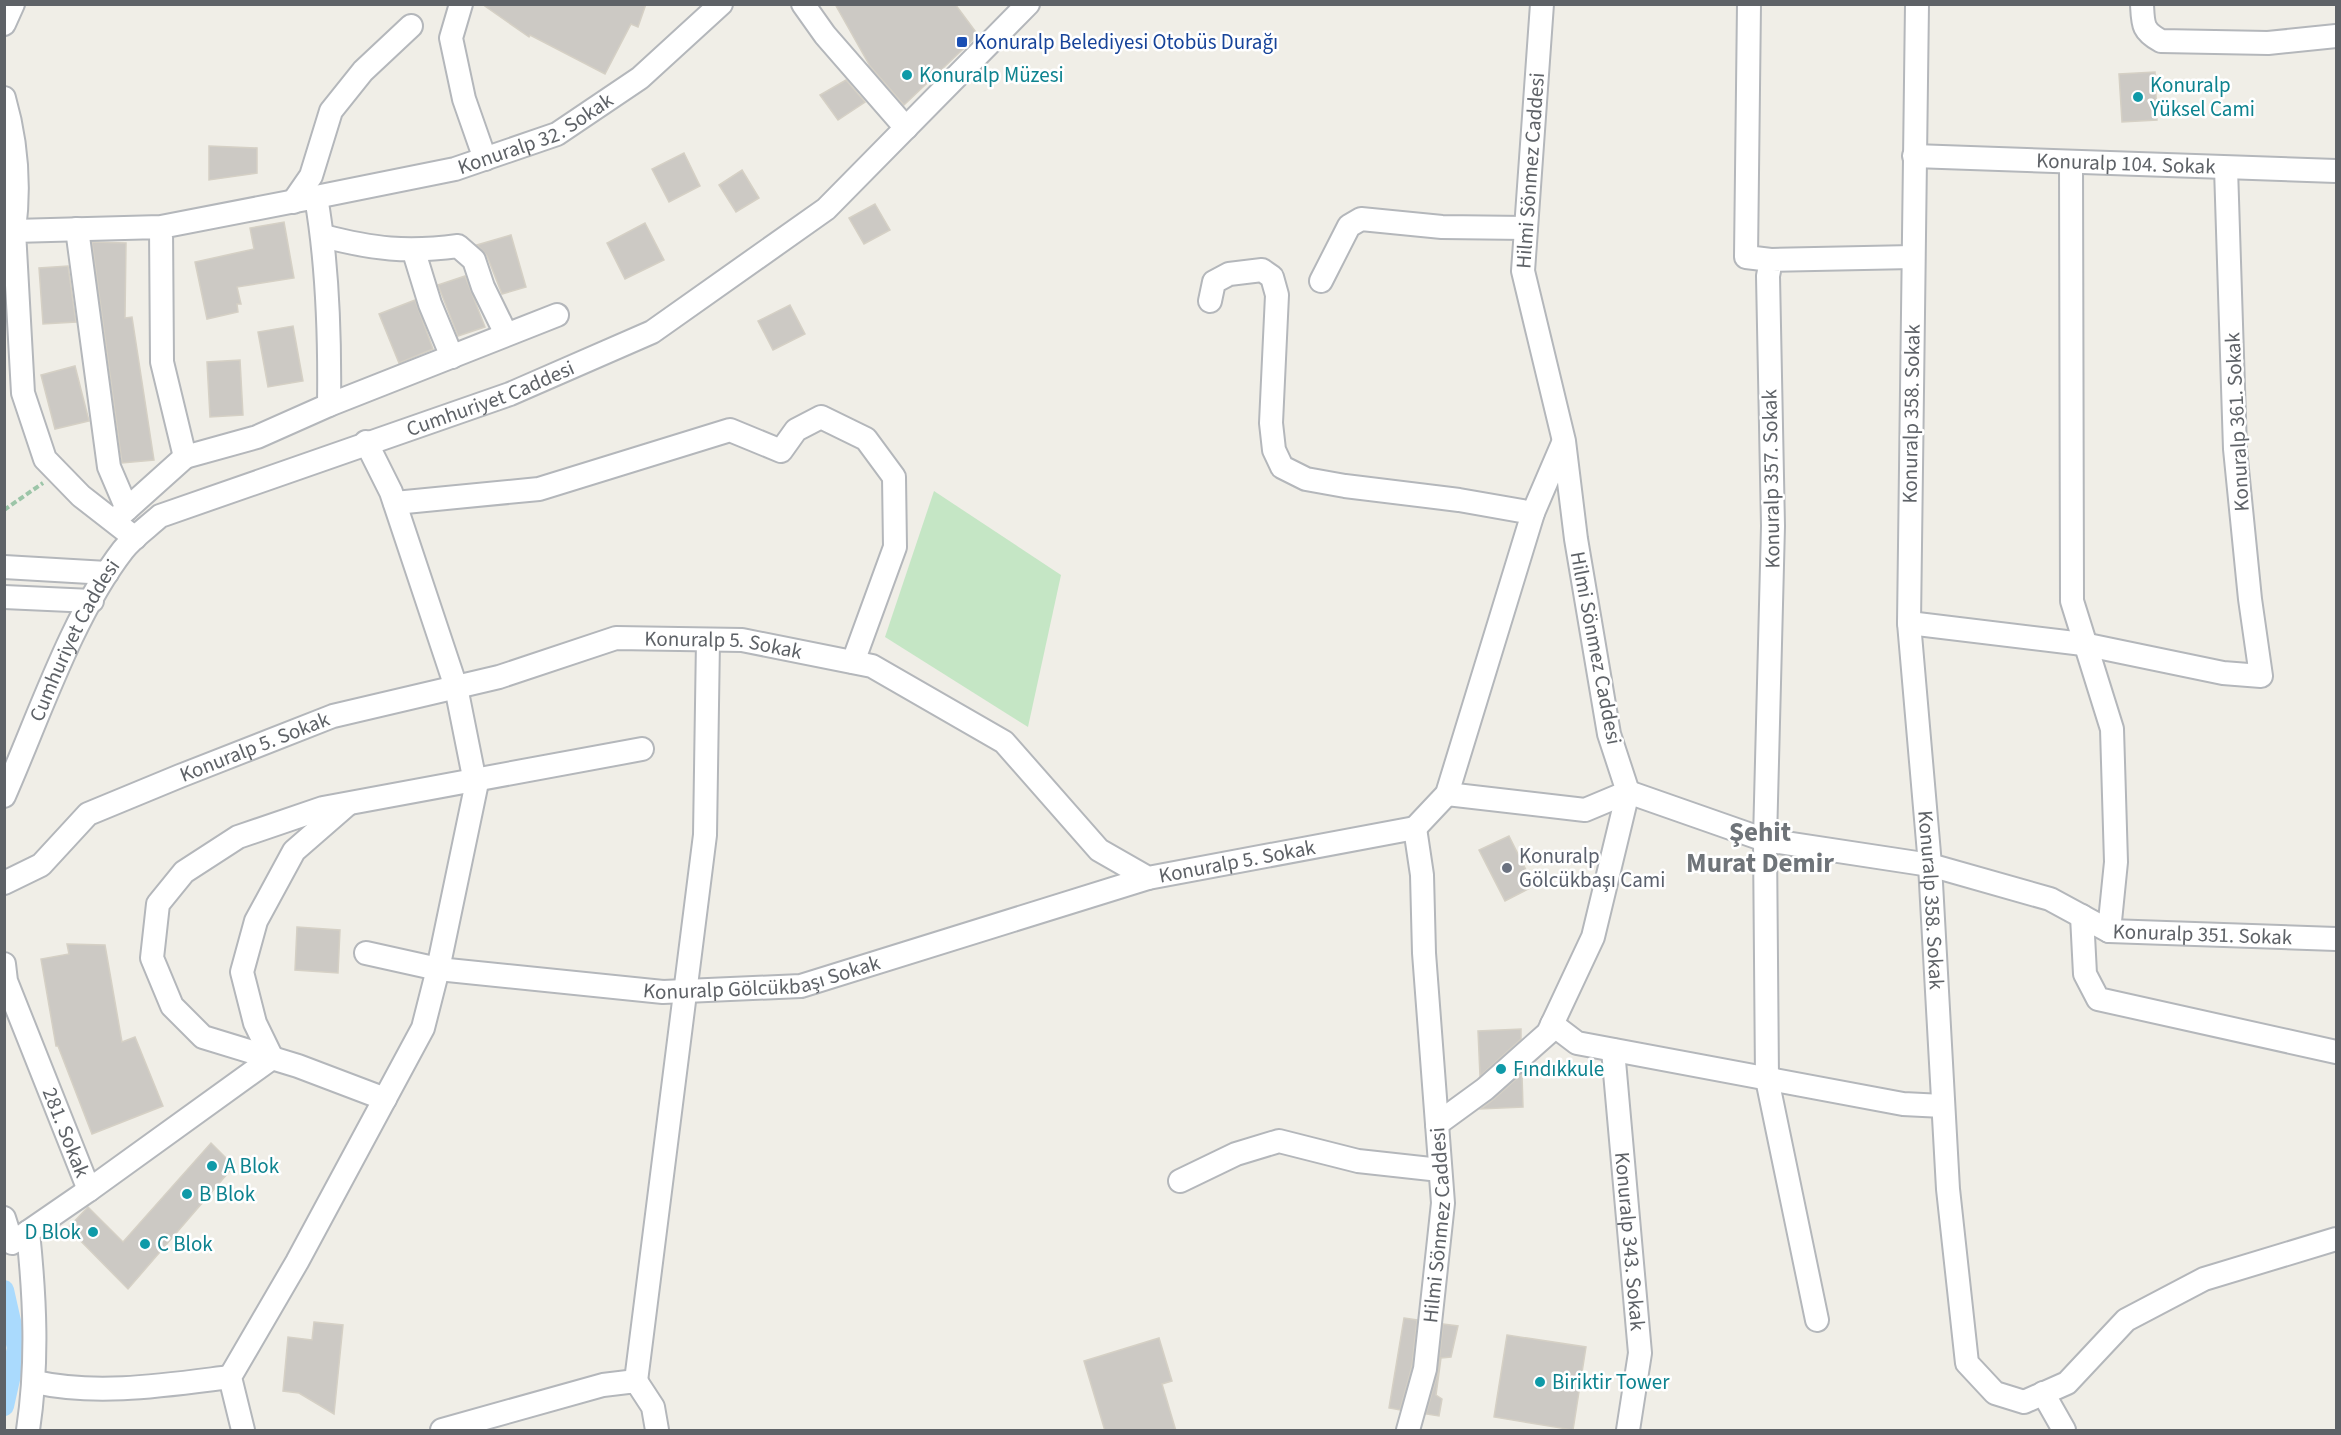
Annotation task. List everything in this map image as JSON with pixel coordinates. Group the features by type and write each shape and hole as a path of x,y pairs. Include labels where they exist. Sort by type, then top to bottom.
{"street":[{"path":"4,24 13,4"},
{"path":"461,4 451,38 464,99 485,159"},
{"name":"Konuralp 32. Sokak","path":"14,231 161,227 455,169 557,134 640,78 721,4"},
{"path":"803,4 825,35 906,128"},
{"name":"Cumhuriyet Caddesi","path":"4,796 74,635 107,573 135,538 160,516 366,442 510,394 652,332 826,209 1028,4"},
{"name":"Hilmi Sönmez Caddesi","path":"1408,1431 1425,1369 1443,1203 1437,1124 1485,1089 1548,1033 1593,937 1628,792 1609,734 1576,539 1564,441 1523,271 1542,4"},
{"path":"1749,4 1746,257 1771,260 1913,257"},
{"name":"Konuralp 358. Sokak","path":"1917,4 1910,623 1930,865 1948,1189 1967,1364 1995,1393 2024,1402 2067,1383 2126,1320 2205,1279 2337,1239"},
{"path":"2142,4 2143,23 2148,34 2161,41 2268,43 2337,36"},
{"path":"293,202 310,176 331,111 363,71 411,26"},
{"path":"4,98 14,135 19,196 14,231 23,393 45,459 81,496 120,515"},
{"name":"Konuralp 104. Sokak","path":"1914,156 2337,171"},
{"path":"2071,162 2072,601 2083,644 2112,729 2116,862 2109,931"},
{"name":"Konuralp 361. Sokak","path":"2083,644 2223,673 2261,676 2235,449 2226,168"},
{"path":"316,197 323,236 330,345 329,405"},
{"path":"1321,282 1349,226 1361,219 1442,227 1526,228"},
{"path":"161,227 162,362 185,457"},
{"path":"77,229 109,467 120,515 135,538"},
{"path":"323,236 361,246 414,252 458,246 474,260 483,287 506,334"},
{"path":"414,252 430,304 452,357"},
{"name":"Konuralp 357. Sokak","path":"1771,260 1768,276 1773,526 1765,840 1767,1079 1817,1320"},
{"path":"1210,301 1214,282 1228,274 1262,270 1272,277 1277,295 1271,423 1274,450 1282,467 1306,479 1459,500 1533,513"},
{"path":"120,515 185,457 257,437 329,405 557,315"},
{"path":"395,503 539,489 730,430 781,451 796,430 821,417 866,439 894,477 895,546 853,662"},
{"path":"1437,1124 1424,953 1422,875 1415,828 1447,794 1533,513 1564,441"},
{"path":"243,1431 230,1377 297,1262 423,1028 438,969 476,787 456,687 395,503 366,442"},
{"path":"4,567 107,573"},
{"path":"4,597 92,601"},
{"path":"1910,623 2083,644"},
{"name":"Konuralp 5. Sokak","path":"4,883 41,865 88,814 333,717 499,677 616,638 742,640 872,666 1004,742 1099,850 1148,878 1415,828"},
{"path":"657,1431 653,1407 636,1381 705,835 708,640"},
{"path":"385,1099 272,1058 203,1037 172,1006 152,958 158,904 184,872 238,837 323,808 642,749"},
{"path":"1447,794 1585,810 1628,792"},
{"name":"Konuralp 351. Sokak","path":"1628,792 1765,840 1930,865 2050,899 2109,931 2337,939"},
{"path":"272,1058 255,1023 242,972 256,921 294,851 349,803"},
{"name":"Konuralp Gölcükbaşı Sokak","path":"366,953 438,969 663,992 801,986 1148,878"},
{"path":"2082,916 2085,974 2098,999 2337,1052"},
{"name":"281. Sokak","path":"4,964 6,981 89,1190 272,1058"},
{"path":"1552,1024 1577,1043 1902,1104 1943,1106"},
{"name":"Konuralp 343. Sokak","path":"1612,1050 1640,1353 1628,1431"},
{"path":"1180,1181 1236,1154 1280,1141 1358,1161 1440,1170"},
{"path":"4,1218 12,1243 89,1190"},
{"path":"28,1232 35,1302 35,1382 28,1431"},
{"path":"35,1382 62,1388 120,1388 230,1377"},
{"path":"442,1431 603,1385 636,1381"},
{"path":"2043,1394 2064,1431"}],"path":[{"path":"4,510 58,472"}],"green space":[{"path":"934,491 1061,575 1028,727 885,637"}],"building":[{"path":"482,4 646,4 638,27 631,24 605,74 530,35 529,37"},
{"name":"Konuralp Müzesi","path":"835,4 955,4 978,35 904,105 870,66"},
{"name":"Konuralp Yüksel Cami","path":"2155,72 2157,120 2122,122 2119,74"},
{"path":"846,80 865,102 838,120 820,95"},
{"path":"209,146 257,148 257,173 209,180"},
{"path":"684,153 700,186 669,202 652,169"},
{"path":"742,170 759,198 736,212 719,185"},
{"path":"875,204 890,230 864,244 849,218"},
{"path":"284,222 294,278 237,287 241,304 237,304 238,312 207,319 195,262 254,249 250,228"},
{"path":"645,223 664,260 625,279 607,243"},
{"path":"511,235 526,287 502,294 487,256 477,245"},
{"path":"92,242 126,243 125,318 132,317 154,460 122,463"},
{"path":"68,266 76,322 43,324 39,268"},
{"path":"465,276 485,327 458,336 438,285"},
{"path":"415,300 433,349 399,363 379,314"},
{"path":"790,305 805,334 773,350 758,321"},
{"path":"293,326 303,381 268,387 258,332"},
{"path":"240,360 243,415 210,417 207,362"},
{"path":"75,366 89,421 55,429 41,375"},
{"name":"Konuralp Gölcükbaşı Cami","path":"1509,836 1534,886 1505,901 1479,850"},
{"path":"297,927 340,930 338,973 295,970"},
{"path":"67,944 105,945 122,1042 135,1037 163,1106 92,1134 58,1046 56,1046 41,959 69,954"},
{"path":"1521,1029 1521,1039 1480,1076 1478,1031"},
{"path":"1522,1074 1523,1107 1481,1109 1494,1099"},
{"path":"211,1143 234,1166 128,1289 68,1228 88,1207 123,1242"},
{"path":"1404,1318 1417,1320 1412,1366 1400,1410 1389,1408"},
{"path":"314,1322 343,1325 334,1414 299,1393 283,1391 288,1337 312,1340"},
{"path":"1443,1324 1458,1326 1451,1357 1441,1358 1436,1395 1442,1399 1439,1416 1426,1414 1438,1371"},
{"name":"Biriktir Tower","path":"1507,1335 1586,1347 1573,1430 1494,1417"},
{"path":"1159,1338 1172,1381 1162,1384 1176,1431 1105,1431 1084,1361"}],"waterway":[{"path":"4,1290 17,1348 4,1406"}],"place":[{"name":"Konuralp Belediyesi Otobüs Durağı","path":"962,42"},
{"name":"Konuralp Müzesi","path":"907,75"},
{"name":"Konuralp Yüksel Cami","path":"2138,97"},
{"name":"Konuralp Gölcükbaşı Cami","path":"1507,868"},
{"name":"Fındıkkule","path":"1501,1069"},
{"name":"A Blok","path":"212,1166"},
{"name":"B Blok","path":"187,1194"},
{"name":"D Blok","path":"93,1232"},
{"name":"C Blok","path":"145,1244"},
{"name":"Biriktir Tower","path":"1540,1382"}],"district":[{"name":"Şehit Murat Demir","path":"1760,848"}]}
